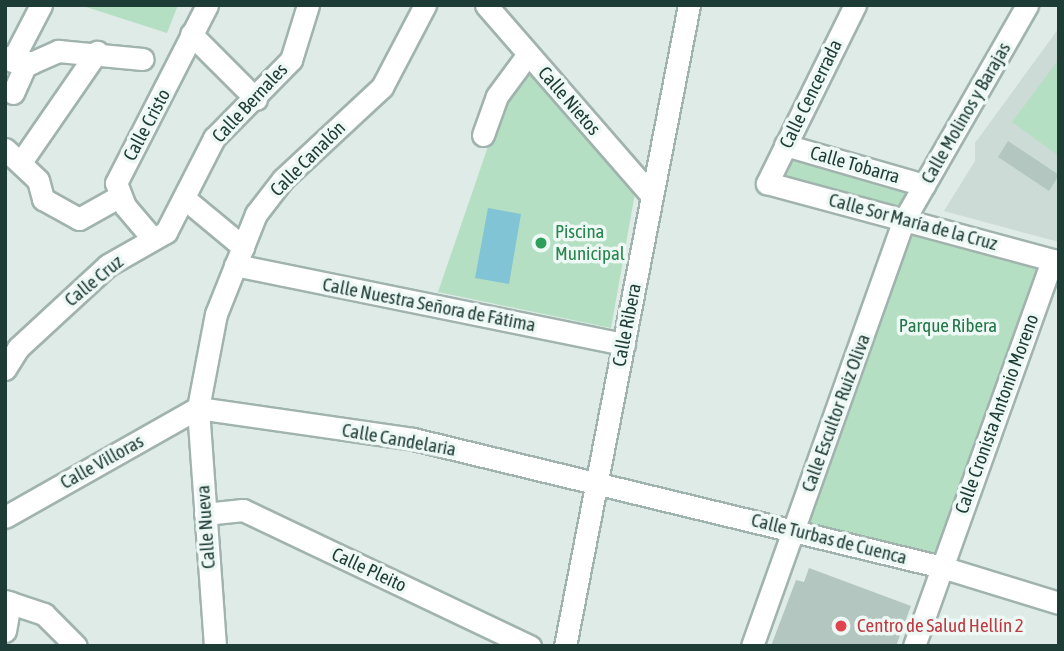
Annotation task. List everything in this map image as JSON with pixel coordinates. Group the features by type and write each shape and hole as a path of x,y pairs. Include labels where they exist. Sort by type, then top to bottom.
{"street":[{"path":"13,93 15,60 41,5"},
{"name":"Calle Cristo","path":"120,196 116,183 160,104 207,5"},
{"name":"Calle Bernales","path":"184,198 214,138 256,99 291,60 308,5"},
{"name":"Calle Canalón","path":"198,408 216,314 256,214 283,179 382,87 425,5"},
{"name":"Calle Nietos","path":"486,5 652,196"},
{"name":"Calle Ribera","path":"565,646 689,5"},
{"name":"Calle Cencerrada","path":"767,183 855,5"},
{"name":"Calle Molinos y Barajas","path":"904,220 1027,5"},
{"path":"191,34 256,99"},
{"path":"15,60 58,51 97,52 143,59"},
{"path":"97,52 12,160 38,180 43,199 79,219 120,196 153,239"},
{"path":"483,135 497,96 528,54"},
{"name":"Calle Tobarra","path":"785,145 924,185"},
{"name":"Calle Sor María de la Cruz","path":"767,183 1056,261"},
{"path":"184,198 239,256"},
{"name":"Calle Cruz","path":"5,369 18,348 108,265 166,232 184,198"},
{"name":"Calle Escultor Ruiz Oliva","path":"752,646 904,220"},
{"name":"Calle Nuestra Señora de Fátima","path":"239,256 624,344"},
{"name":"Calle Cronista Antonio Moreno","path":"914,646 1056,261"},
{"name":"Calle Candelaria","path":"198,408 413,439 596,484"},
{"name":"Calle Nueva","path":"198,408 215,646"},
{"name":"Calle Villoras","path":"5,517 198,408"},
{"name":"Calle Turbas de Cuenca","path":"596,484 942,567 1059,603"},
{"name":"Calle Pleito","path":"205,514 243,510 530,646"},
{"path":"5,631 7,602 44,614 76,646"}],"shaded area":[{"path":"1059,28 1059,242 944,211 975,161 975,143"}],"green space":[{"path":"80,5 178,5 167,33"},
{"path":"1059,59 1059,156 1012,122"},
{"name":"Piscina Municipal","path":"524,71 531,72 635,193 611,328 438,292 504,100"},
{"name":"Parque Ribera","path":"785,145 924,185 905,219 1052,260 942,567 794,530 904,220 767,183"}],"water":[{"path":"488,208 521,214 509,284 475,278"}],"building":[{"path":"1008,141 1059,175 1049,191 998,157"},
{"name":"Centro de Salud Hellín 2","path":"809,568 911,606 896,646 771,646 796,580 804,582"}],"place":[{"name":"Piscina Municipal","path":"541,243"},
{"name":"Centro de Salud Hellín 2","path":"841,626"}]}
